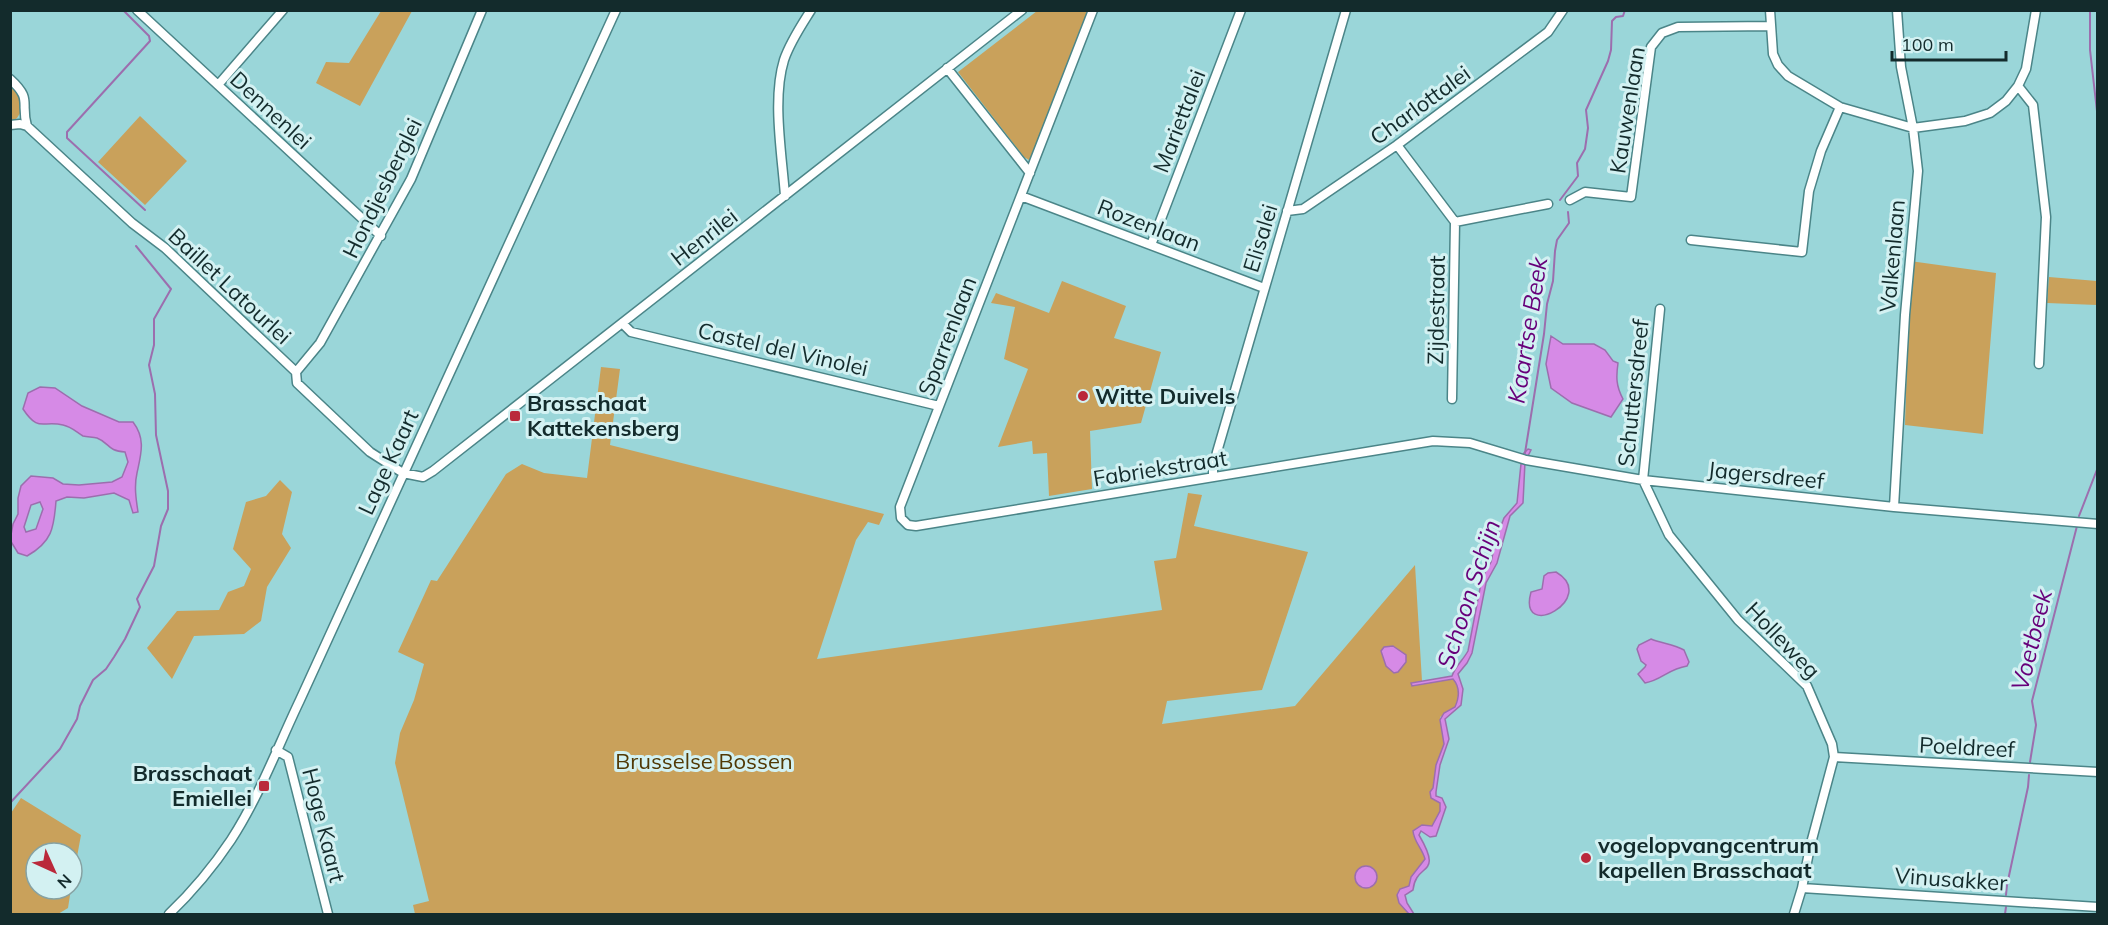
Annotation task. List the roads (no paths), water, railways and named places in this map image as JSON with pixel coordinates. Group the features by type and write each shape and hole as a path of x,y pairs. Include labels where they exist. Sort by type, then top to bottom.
{"street":[{"name":"Dennenlei","path":"137,10 381,236"},
{"path":"218,85 283,10"},
{"name":"Hondjesberglei","path":"296,372 320,343 411,179 482,10"},
{"name":"Lage Kaart","path":"169,915 205,876 231,840 246,814 616,10"},
{"path":"785,196 778,99 780,79 788,49 811,10"},
{"name":"Henrilei","path":"403,473 419,477 428,474 1022,10"},
{"name":"Sparrenlaan","path":"899,512 1093,10"},
{"name":"Mariettalei","path":"1150,245 1241,10"},
{"name":"Elisalei","path":"1213,477 1216,452 1346,10"},
{"name":"Charlottalei","path":"1287,211 1303,209 1397,146 1548,32 1563,10"},
{"path":"1770,10 1773,54 1778,65 1788,76 1840,107 1913,128 1965,121 1990,113 2006,101 2018,86 2026,69 2037,10"},
{"name":"Valkenlaan","path":"1894,507 1905,315 1918,171 1913,128 1901,67 1897,10"},
{"name":"Kauwenlaan","path":"1570,200 1586,192 1631,197 1651,47 1662,33 1678,27 1771,26"},
{"path":"947,68 1029,173"},
{"path":"10,79 21,89 26,98 27,126 10,125"},
{"path":"2018,86 2033,105 2046,217 2039,364"},
{"path":"1690,240 1802,252 1809,191 1821,151 1840,107"},
{"name":"Baillet Latourlei","path":"27,126 132,223 165,248 296,372 297,383 370,452 403,473"},
{"path":"1397,146 1455,222 1548,204"},
{"name":"Rozenlaan","path":"1021,195 1264,288"},
{"name":"Zijdestraat","path":"1452,399 1455,222"},
{"name":"Schuttersdreef","path":"1642,480 1660,309"},
{"name":"Castel del Vinolei","path":"622,323 631,332 939,406"},
{"name":"Jagersdreef","path":"1433,441 1470,443 1524,459 1642,480 1894,507 2097,524"},
{"name":"Fabriekstraat","path":"899,512 906,524 916,526 1433,441"},
{"name":"Holleweg","path":"1642,480 1669,535 1738,620 1807,686 1832,744 1834,757"},
{"name":"Hoge Kaart","path":"276,750 288,757 328,915"},
{"path":"1794,915 1834,757"},
{"name":"Poeldreef","path":"1834,757 2097,772"},
{"name":"Vinusakker","path":"1802,888 2097,907"}],"waterway":[{"path":"123,10 149,36 150,41 67,132 67,138 145,210"},
{"name":"Kaartse Beek","path":"1560,200 1578,176 1577,163 1585,149 1588,128 1586,110 1608,61 1611,50 1612,21 1616,17 1623,16 1625,10"},
{"name":"Voetbeek","path":"2090,10 2090,50 2098,120"},
{"name":"Kaartse Beek","path":"1525,453 1547,304 1553,281 1555,251 1557,240 1569,223 1568,212"},
{"path":"10,803 60,749 77,719 80,706 93,680 106,669 125,639 140,607 137,599 154,566 161,526 168,509 168,491 156,435 155,394 149,365 154,345 154,319 171,289 136,246"},
{"name":"Voetbeek","path":"2079,516 2098,467"},
{"name":"Voetbeek","path":"2030,762 2036,725 2032,701 2077,526"},
{"name":"Voetbeek","path":"2006,895 2029,775"},
{"name":"Voetbeek","path":"2005,914 2006,907"}],"place":[{"name":"Witte Duivels","path":"1083,396"},
{"name":"Brasschaat Kattekensberg","path":"515,416"},
{"name":"Brasschaat Emiellei","path":"264,786"},
{"name":"vogelopvangcentrum kapellen Brasschaat","path":"1586,858"}],"water label":[{"name":"Schoon Schijn","path":"1468,594"}],"park label":[{"name":"Brusselse Bossen","path":"704,761"}]}
